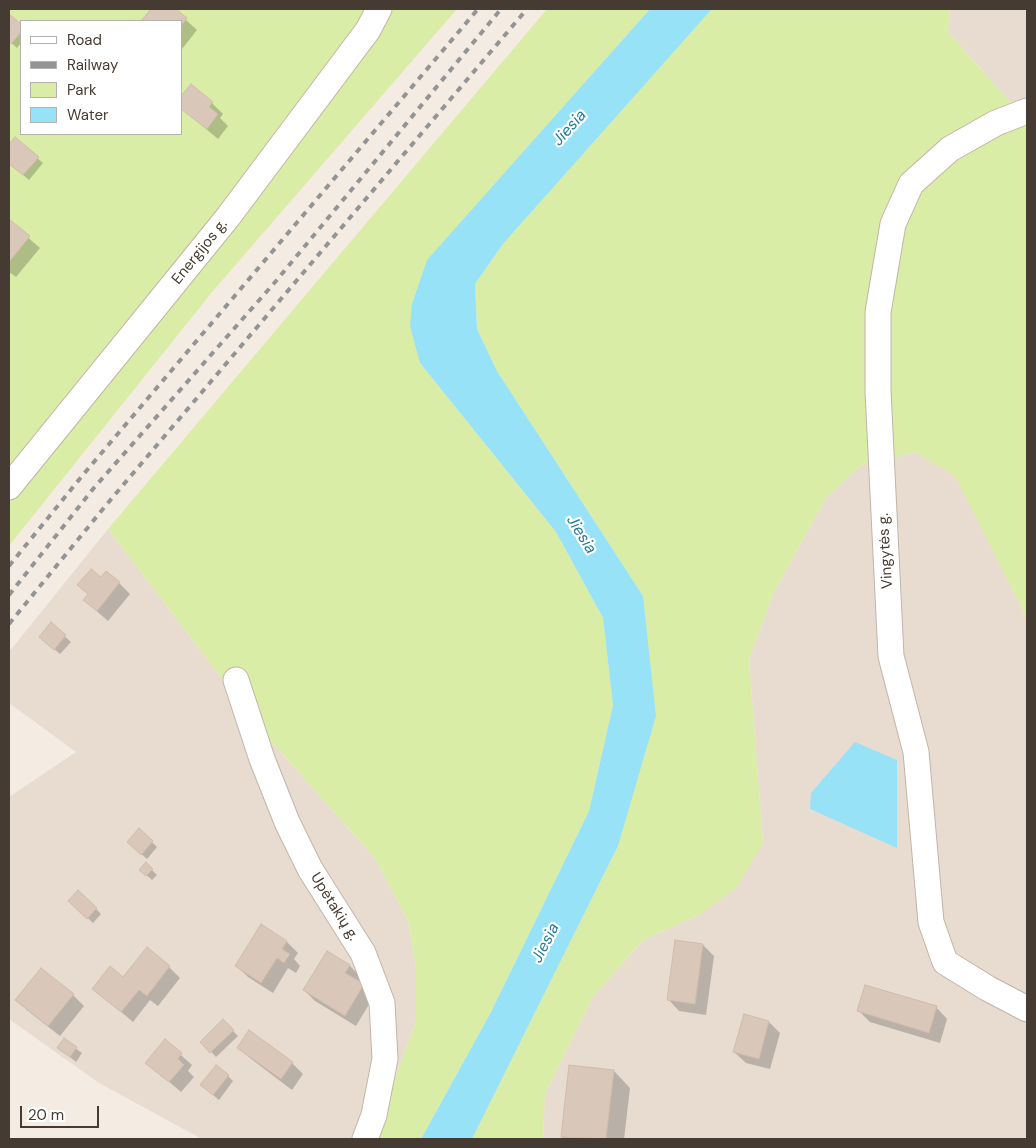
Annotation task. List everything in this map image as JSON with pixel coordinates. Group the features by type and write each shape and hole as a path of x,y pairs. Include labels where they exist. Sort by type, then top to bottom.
{"street":[{"name":"Energijos g.","path":"9,487 228,216 368,30 379,9"},
{"name":"Vingytės g.","path":"1027,111 996,123 950,149 911,184 893,224 878,312 878,391 891,656 916,752 931,922 946,962 987,988 1027,1009"},
{"name":"Upėtakių g.","path":"236,680 262,759 287,822 310,869 362,953 382,1003 385,1059 374,1115 365,1139"}],"shaded area":[{"path":"950,9 1027,9 1027,121 948,32"},
{"path":"915,452 956,476 1027,619 1027,1139 543,1139 545,1094 592,998 643,940 701,914 763,843 749,659 774,592 826,498 860,466"},
{"path":"108,529 262,731 374,857 408,920 416,969 416,1022 372,1139 202,1139 99,1083 9,1019 9,797 76,752 9,703 9,652"}],"green space":[{"path":"9,9 457,9 213,291 9,546"},
{"path":"547,9 650,9 428,260 412,304 420,363 556,532 603,618 613,705 589,811 491,1012 421,1139 372,1139 416,1022 416,969 408,920 374,857 262,731 108,529"},
{"path":"712,9 950,9 948,32 1027,121 1027,619 955,476 915,452 860,466 826,498 774,592 749,659 763,843 737,887 701,914 643,940 592,998 545,1094 543,1139 472,1139 618,846 643,596 497,371 477,329 475,284 503,244"}],"water":[{"name":"Jiesia","path":"650,9 712,9 503,244 475,284 477,329 497,371 643,596 656,716 618,846 472,1139 421,1139 491,1012 589,811 613,705 603,618 556,532 420,363 410,326 412,304 427,260"},
{"path":"855,742 897,760 897,848 810,809 811,793"}],"building":[{"path":"151,9 176,9 187,18 182,25 182,20 142,20"},
{"path":"9,14 20,23 20,33 11,44 9,42"},
{"path":"191,84 213,102 209,107 218,114 207,129 182,110 182,95"},
{"path":"15,137 39,157 23,175 9,164 9,144"},
{"path":"9,219 30,236 9,262"},
{"path":"91,569 101,577 106,571 120,582 97,611 83,600 88,594 77,585"},
{"path":"51,622 66,635 54,650 39,637"},
{"path":"139,828 153,841 141,855 127,842"},
{"path":"146,862 153,869 146,876 139,870"},
{"path":"78,890 97,908 87,919 68,901"},
{"path":"261,924 287,941 282,949 290,954 284,963 277,958 261,983 235,966"},
{"path":"675,940 703,944 695,1004 667,1000"},
{"path":"147,947 170,966 147,996 139,990 121,1012 92,989 110,966 123,977"},
{"path":"327,951 350,965 345,973 364,984 345,1016 303,990"},
{"path":"41,968 74,994 48,1026 15,1000"},
{"path":"865,985 937,1006 929,1033 857,1011"},
{"path":"744,1014 769,1021 759,1059 733,1052"},
{"path":"223,1019 234,1030 210,1053 200,1042"},
{"path":"249,1030 293,1062 281,1079 237,1048"},
{"path":"64,1038 77,1047 70,1057 57,1048"},
{"path":"165,1039 182,1053 178,1059 184,1065 169,1082 145,1063"},
{"path":"216,1065 229,1075 213,1095 200,1085"},
{"path":"569,1065 614,1070 606,1139 561,1137"}],"railway":[{"path":"9,566 82,476 478,9"},
{"path":"9,595 93,489 276,281 501,9"},
{"path":"9,624 107,504 527,9"}]}
